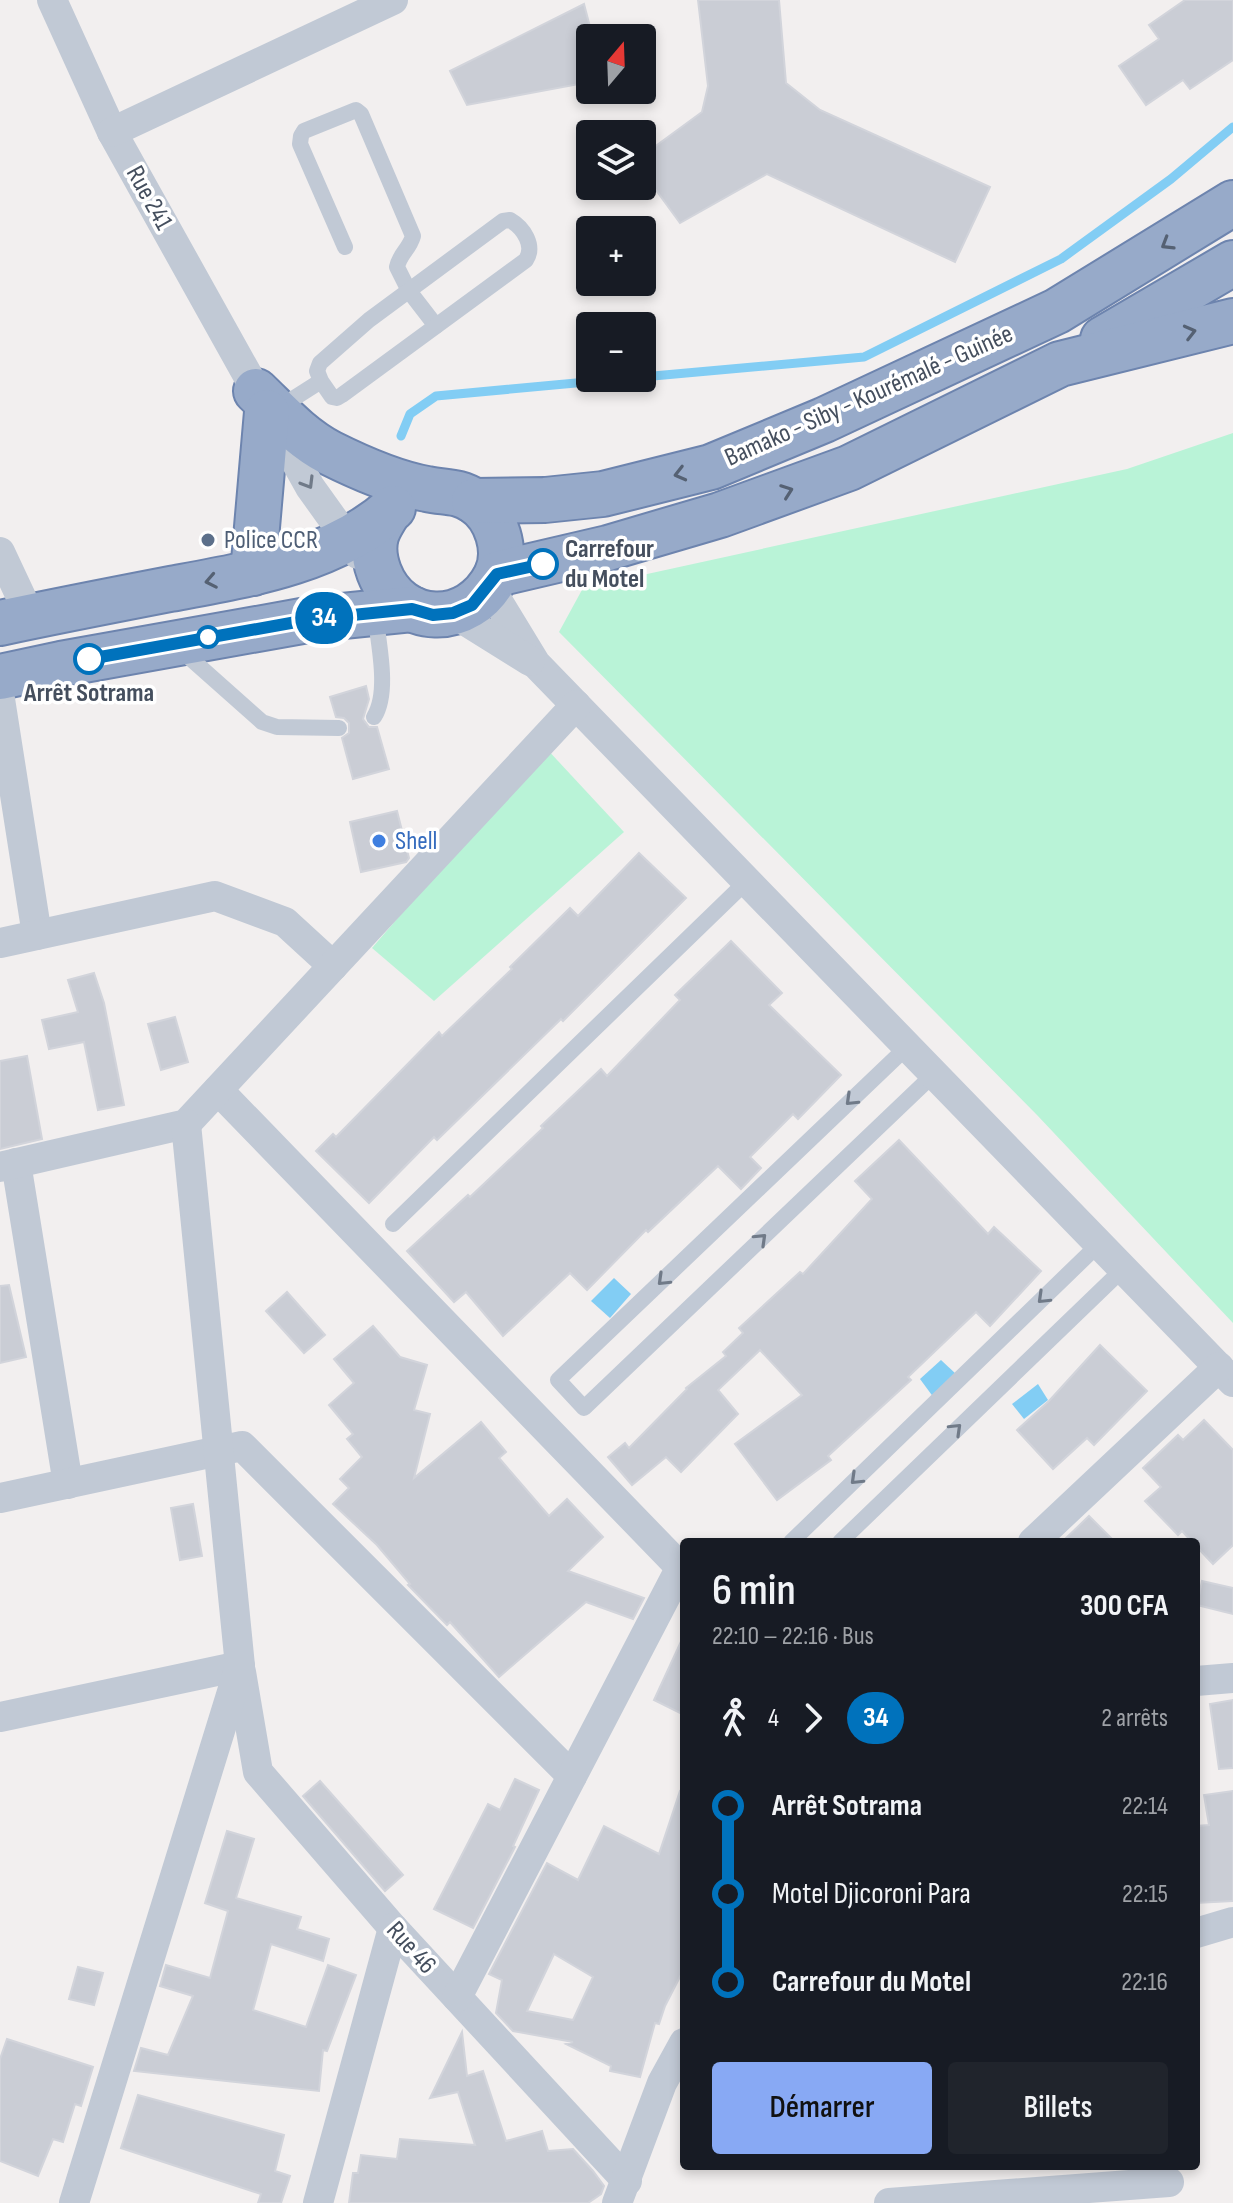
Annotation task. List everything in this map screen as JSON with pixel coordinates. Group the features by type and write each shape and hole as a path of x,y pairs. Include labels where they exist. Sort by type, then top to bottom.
{"highway":[{"name":"Bamako - Siby - Kourémalé - Guinée","path":"474,501 545,500 603,494 711,467 824,420 1057,311 1233,203"},
{"path":"493,580 720,515 849,468 1060,364 1233,263"},
{"path":"1060,364 1233,321"},
{"path":"0,677 313,619 406,605 472,605 493,580 501,554 498,534 489,515 474,501 452,491 428,489 367,470 328,452 305,438 266,404"},
{"path":"253,573 260,514 266,404"},
{"path":"15,620 253,573 304,558 346,540 387,514 405,498 428,489"},
{"path":"387,514 376,537 375,562 406,605"}],"street":[{"name":"Rue 241","path":"52,0 112,132 310,487 346,540 406,605 536,664"},
{"path":"112,132 393,0"},
{"path":"0,552 15,620"},
{"path":"493,580 536,664 1226,1374 1038,1538"},
{"path":"0,699 37,935"},
{"path":"68,1484 8,1165 186,1124 576,705"},
{"path":"0,943 215,896 285,922 333,966"},
{"path":"218,1090 680,1567"},
{"name":"Rue 46","path":"186,1124 240,1666 258,1772 457,1997 622,2192"},
{"path":"0,1498 242,1446 572,1776"},
{"path":"457,1997 680,1573"},
{"path":"0,1717 240,1666 74,2203"},
{"path":"1200,1681 1233,1678"},
{"path":"1200,1932 1233,1922"},
{"path":"318,2203 393,1928"},
{"path":"622,2192 673,2080 680,2056"},
{"path":"889,2203 1169,2182"}],"lane":[{"path":"345,247 300,144 304,131 356,110 361,114 413,236 410,247 400,255 397,267 409,291 436,326"},
{"path":"510,220 517,224 530,246 531,253 526,260 436,326 337,398 332,397 321,381 317,371 320,363 369,320 503,221 510,220"},
{"path":"266,404 321,381"},
{"path":"374,717 380,708 406,605"},
{"path":"174,644 262,722 277,727 339,728"},
{"path":"393,1224 747,881"},
{"path":"908,1046 558,1380 584,1408 934,1074"},
{"path":"795,1538 1099,1244"},
{"path":"844,1538 1123,1269"}],"green space":[{"path":"1233,433 1233,1323 1037,1115 559,632 583,588 1127,469"},
{"path":"545,747 624,832 434,1001 372,948"}],"water":[{"path":"614,1278 631,1294 610,1318 591,1301"},
{"path":"941,1360 957,1375 934,1398 920,1379"},
{"path":"1038,1384 1048,1400 1024,1419 1012,1404"}],"building":[{"path":"698,0 779,0 786,83 820,110 990,187 955,262 767,174 680,223 656,190 656,146 702,112 708,86"},
{"path":"1185,0 1233,0 1233,60 1190,89 1183,80 1146,105 1119,66 1159,39 1149,25"},
{"path":"584,4 589,24 576,24 576,85 467,105 450,71"},
{"path":"366,686 369,699 363,719 369,727 377,727 389,769 353,779 342,738 349,733 349,723 344,718 336,717 330,697"},
{"name":"Shell","path":"397,811 409,858 406,862 361,872 350,822"},
{"path":"639,853 686,898 563,1021 561,1019 437,1140 434,1137 369,1203 316,1151 333,1134 336,1137 439,1032 442,1036 570,908 578,916"},
{"path":"731,941 782,993 769,1005 841,1075 798,1119 793,1114 750,1157 761,1168 741,1189 718,1166 648,1232 646,1230 587,1290 570,1273 503,1336 466,1292 454,1302 407,1251 468,1195 470,1197 601,1069 607,1076 680,1000 675,995"},
{"path":"94,973 104,1003 124,1105 98,1110 84,1042 49,1049 42,1020 78,1012 68,980"},
{"path":"175,1017 188,1062 161,1070 148,1024"},
{"path":"27,1056 42,1139 0,1149 0,1061"},
{"path":"899,1140 988,1234 994,1227 1041,1271 990,1326 976,1312 908,1377 911,1380 828,1456 831,1460 777,1500 735,1444 802,1395 760,1350 718,1390 738,1414 681,1472 666,1457 632,1485 608,1457 625,1443 629,1448 686,1388 726,1356 723,1352 743,1333 739,1328 800,1272 803,1274 872,1199 855,1181"},
{"path":"9,1285 26,1357 0,1363 0,1286"},
{"path":"287,1292 325,1335 304,1353 266,1311"},
{"path":"373,1326 400,1357 427,1365 414,1410 430,1414 414,1478 481,1422 506,1452 499,1458 549,1516 567,1499 603,1537 568,1571 644,1598 633,1619 586,1602 499,1677 450,1622 447,1625 408,1585 377,1545 333,1504 349,1488 340,1479 362,1457 347,1439 353,1434 329,1405 354,1383 334,1359"},
{"path":"1100,1345 1147,1391 1094,1445 1087,1438 1053,1469 1017,1430 1049,1401"},
{"path":"1204,1420 1233,1450 1233,1545 1213,1564 1200,1550 1200,1538 1188,1538 1182,1531 1178,1535 1145,1501 1161,1487 1143,1468 1178,1435 1183,1440"},
{"path":"193,1504 202,1556 180,1560 171,1508"},
{"path":"1089,1516 1111,1538 1066,1538"},
{"path":"1202,1581 1233,1588 1233,1614 1200,1606"},
{"path":"680,1644 680,1713 654,1700"},
{"path":"1233,1700 1233,1768 1219,1769 1210,1704"},
{"path":"515,1779 539,1790 515,1847 473,1928 434,1909 488,1804 500,1810"},
{"path":"320,1781 403,1875 385,1891 303,1796"},
{"path":"680,1791 680,1977 659,2024 655,2023 640,2077 610,2071 611,2066 566,2044 573,2042 513,2031 496,2013 502,1980 489,1974 547,1863 578,1880 604,1826 659,1854","holes":["554,1954 593,1977 573,2020 527,2011"]},
{"path":"1233,1791 1233,1901 1200,1903 1200,1826 1209,1825 1204,1795"},
{"path":"227,1831 254,1839 236,1898 301,1917 297,1929 329,1939 323,1961 271,1944 253,2010 306,2027 328,1965 356,1975 327,2051 323,2050 319,2091 134,2071 141,2048 168,2055 193,1996 160,1986 166,1965 210,1978 228,1911 205,1903"},
{"path":"78,1967 103,1973 94,2005 69,1999"},
{"path":"462,2032 467,2076 483,2071 506,2141 542,2131 548,2151 573,2149 604,2186 601,2194 588,2203 349,2203 353,2173 358,2173 361,2155 397,2159 400,2139 475,2145 458,2092 430,2098"},
{"path":"7,2039 93,2067 81,2106 75,2104 63,2142 53,2139 38,2176 0,2161 0,2059"},
{"path":"138,2095 284,2135 275,2171 290,2176 281,2203 258,2203 261,2194 121,2148"}],"waterway":[{"path":"656,376 864,357 1061,259 1171,179 1233,127"},
{"path":"401,436 410,414 436,396 576,383"}],"bus line":[{"name":"34","path":"89,659 313,619 412,609 433,615 453,613 472,605 497,574 543,564"}],"place":[{"name":"Police CCR","path":"208,540"},
{"name":"Carrefour du Motel","path":"543,564"},
{"name":"Arrêt Sotrama","path":"89,659"},
{"name":"Shell","path":"379,841"}]}
